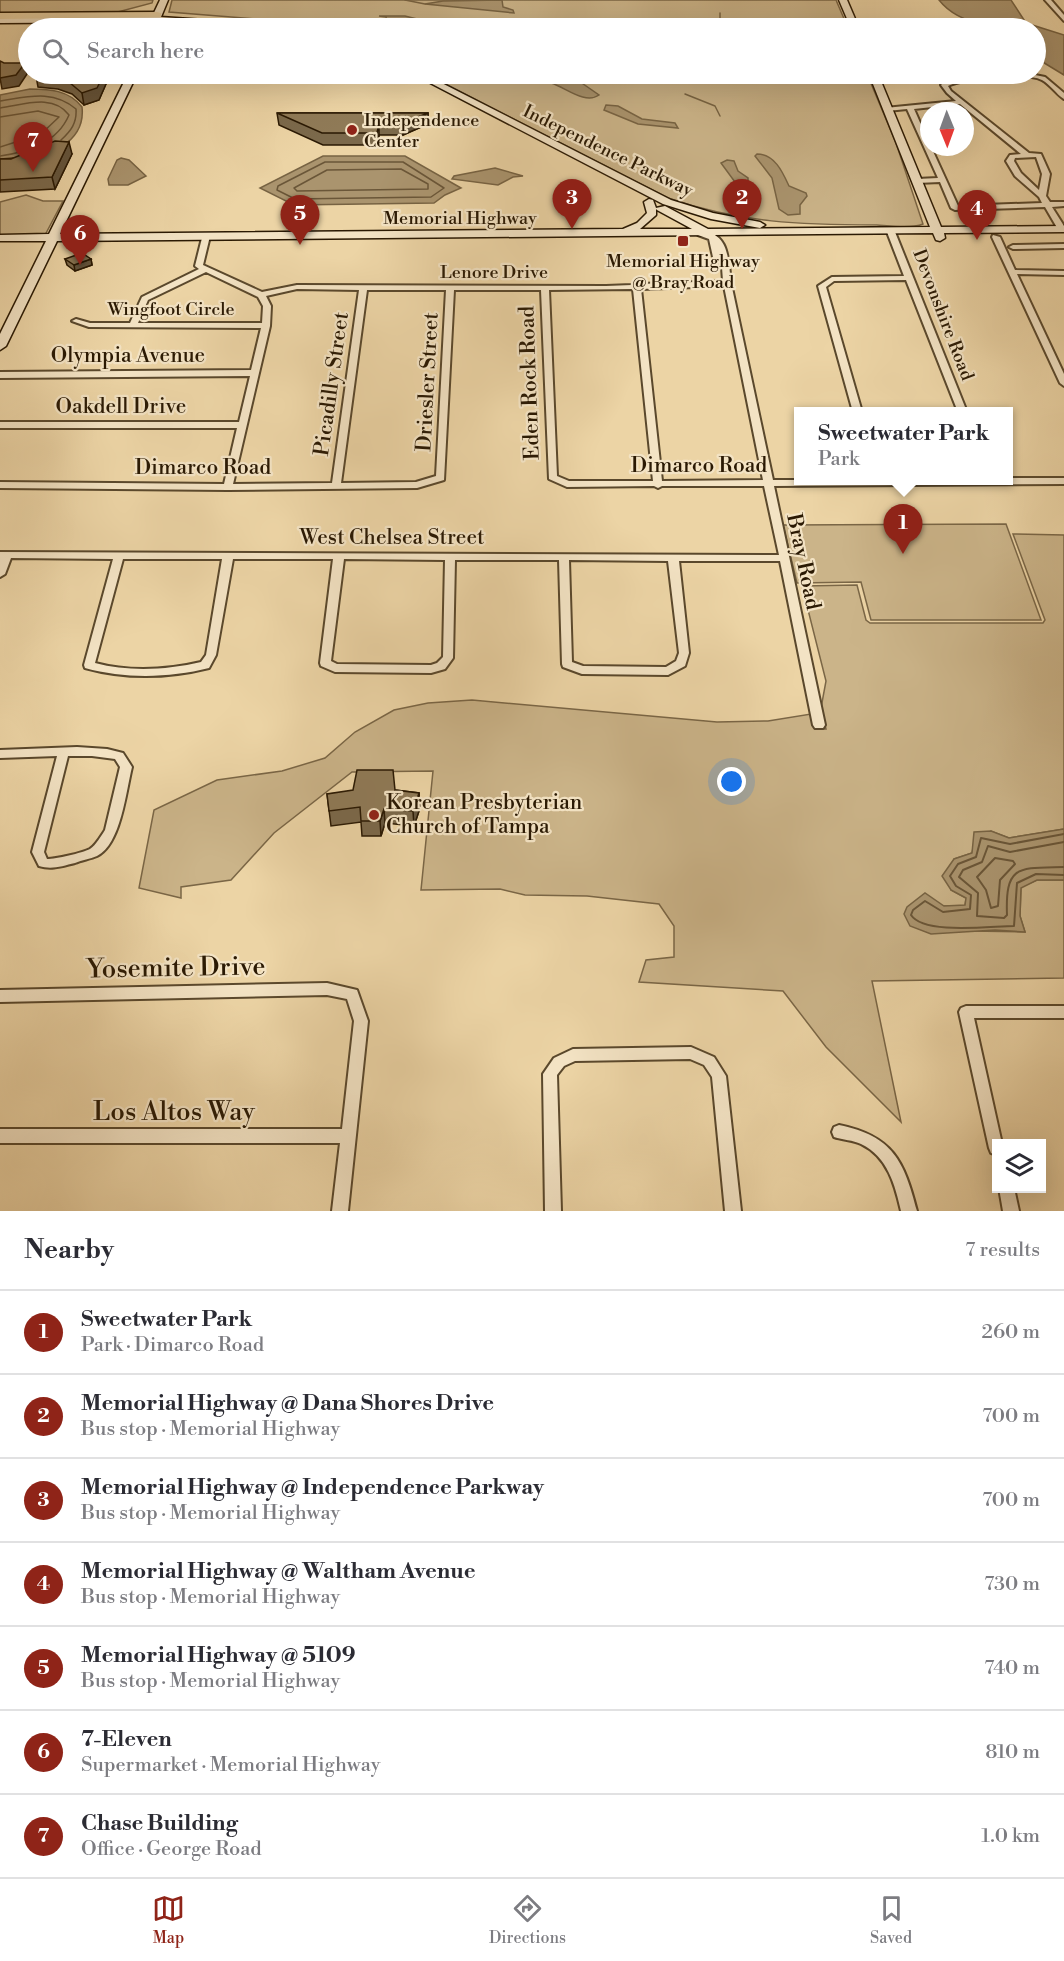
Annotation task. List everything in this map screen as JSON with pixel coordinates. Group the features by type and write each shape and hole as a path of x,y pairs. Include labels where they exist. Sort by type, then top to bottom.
{"highway":[{"path":"0,18 156,17"}],"main road":[{"path":"156,17 164,0"},
{"path":"843,0 851,18"},
{"path":"156,17 171,18"},
{"path":"156,17 197,18"},
{"path":"0,346 127,84"},
{"name":"Independence Parkway","path":"423,84 717,237"},
{"name":"Independence Parkway","path":"438,84 673,204 738,222 829,232"},
{"path":"877,84 939,235"},
{"path":"618,234 649,219 652,213 649,202"},
{"name":"Memorial Highway","path":"0,244 52,241 939,235 1063,231"},
{"name":"Memorial Highway","path":"994,234 1035,241 1063,231"},
{"name":"Memorial Highway","path":"579,237 618,234 717,237 829,232 893,235"},
{"name":"Memorial Highway","path":"0,238 52,241"}],"street":[{"path":"1048,0 1064,19"},
{"path":"1046,80 1064,97"},
{"path":"946,84 945,87 963,102"},
{"path":"887,109 920,107"},
{"path":"910,108 955,207 1064,204"},
{"path":"974,111 1026,154"},
{"path":"1042,196 1046,170 1039,155 1015,155 1010,161 1018,174 1042,196 1063,231"},
{"path":"917,181 942,180"},
{"path":"994,234 1064,383"},
{"name":"Devonshire Road","path":"893,235 908,278 961,407"},
{"name":"Bray Road","path":"717,237 717,257 724,265 819,725"},
{"path":"206,240 198,263 204,270 261,295 267,300 266,326 228,487"},
{"path":"1013,247 1035,241 1045,246 1064,246"},
{"path":"133,325 145,299 204,270"},
{"path":"1012,272 1064,273"},
{"path":"857,407 822,286 832,279 908,278"},
{"name":"Lenore Drive","path":"261,295 297,287 544,288 727,283"},
{"path":"636,285 658,485"},
{"name":"Picadilly Street","path":"336,486 363,287"},
{"name":"Driesler Street","path":"441,478 450,287"},
{"name":"Eden Rock Road","path":"544,288 552,477"},
{"name":"Wingfoot Circle","path":"76,321 89,325 266,326"},
{"name":"Olympia Avenue","path":"0,375 255,373"},
{"name":"Oakdell Drive","path":"0,425 242,425"},
{"name":"Dimarco Road","path":"552,477 567,484 794,484"},
{"name":"Dimarco Road","path":"0,485 228,487 417,485 441,478"},
{"name":"Dimarco Road","path":"1013,481 1064,481"},
{"path":"0,574 4,555"},
{"name":"West Chelsea Street","path":"4,555 783,558"},
{"path":"119,556 89,665 104,670 188,669 205,665 211,655 228,556"},
{"path":"339,556 325,663 335,668 431,669 441,666 448,658 450,556"},
{"path":"564,557 567,664 582,670 668,671 681,663 684,653 673,557"},
{"path":"0,754 109,753 119,756 126,767 111,830 104,842 94,852 54,864 44,863 38,852 63,754"},
{"name":"Yosemite Drive","path":"0,996 327,989 352,994 361,1021 348,1136"},
{"path":"994,1139 966,1012 1064,1012"},
{"path":"553,1211 550,1074 559,1062 573,1055 691,1053 709,1061 719,1076 733,1211"},
{"path":"839,1132 868,1138 884,1151 904,1187 909,1211"},
{"name":"Los Altos Way","path":"0,1136 348,1136"},
{"path":"340,1211 348,1136"},
{"path":"1007,1193 1011,1211"}],"shaded area":[{"path":"0,0 153,0 152,3 114,13 0,14"},
{"path":"172,0 836,0 844,18 244,18 169,12"},
{"path":"446,84 871,84 896,143 923,224 900,227 771,221 721,213 668,198"},
{"path":"26,195 43,201 63,201 45,235 0,235 0,202"},
{"path":"1006,524 1041,620 871,620 861,582 797,583 783,525"},
{"path":"1013,534 1064,535 1064,829 1009,838 991,831 974,844 972,853 954,859 951,890 966,898 965,906 944,906 970,931 1025,932 1020,916 1021,887 1037,880 1064,880 1064,978 872,981 901,1122 826,1047 783,991 639,982 646,960 674,957 674,926 659,904 587,896 525,895 500,889 421,890 433,771 352,772 274,833 231,880 181,887 181,898 139,888 154,810 217,780 282,771 325,758 355,732 394,710 428,703 472,700 717,722 768,721 811,714 815,729 826,729 821,708 826,681 802,586 857,585 866,620 870,623 1043,623 1045,620"}],"water":[{"path":"502,0 503,7 513,10 514,13 425,4 443,1"},
{"path":"939,0 1011,0 1023,18 964,18 948,9"},
{"path":"379,16 413,18 386,18"},
{"path":"1046,29 1064,35 1064,75 1046,64"},
{"path":"553,84 583,84 599,95 593,98 581,97"},
{"path":"30,89 51,90 71,97 82,107 81,122 76,134 54,151 0,169 0,95"},
{"path":"606,105 618,106 642,119 675,123 678,128 638,124 604,110"},
{"path":"757,154 769,157 781,170 789,186 806,193 807,196 800,205 800,214 788,215 779,209 772,178 755,156"},
{"path":"323,156 405,156 461,188 434,203 294,205 260,188"},
{"path":"121,158 129,160 146,176 128,185 109,185 108,179 117,160"},
{"path":"727,160 734,161 738,171 748,178 748,189 739,195 729,193 735,182 721,163"},
{"path":"495,168 523,176 513,177 498,185 452,179 454,176"},
{"path":"1064,829 1064,880 1037,880 1021,888 1020,916 1025,932 995,930 931,934 910,926 904,914 907,907 925,893 944,906 965,905 966,898 951,890 942,876 954,859 972,853 974,832 991,831 1009,838"}],"building":[{"path":"0,61 18,63 16,75 0,78"},
{"path":"71,84 99,84 97,88 82,93"},
{"path":"277,113 428,113 403,123 379,123 377,133 322,133"},
{"path":"55,141 69,142 52,177 0,180 0,159 11,159"},
{"path":"82,253 91,259 74,265 65,259"},
{"path":"357,770 393,770 395,790 419,793 413,811 384,809 380,821 361,821 360,807 329,811 327,794 353,790"}],"waterway":[{"path":"405,0 425,4"},
{"path":"720,13 720,18"},
{"path":"685,94 715,106 720,116"}],"place":[{"name":"Independence Center","path":"352,130"},
{"name":"Chase Building","path":"33,172"},
{"name":"Memorial Highway @ Independence Parkway","path":"572,229"},
{"name":"Memorial Highway @ Dana Shores Drive","path":"742,229"},
{"name":"Memorial Highway @ Waltham Avenue","path":"977,240"},
{"name":"Memorial Highway @ Bray Road","path":"683,241"},
{"name":"Memorial Highway @ 5109","path":"300,245"},
{"name":"7-Eleven","path":"80,265"},
{"name":"Sweetwater Park","path":"903,554"},
{"name":"Korean Presbyterian Church of Tampa","path":"374,815"}]}
